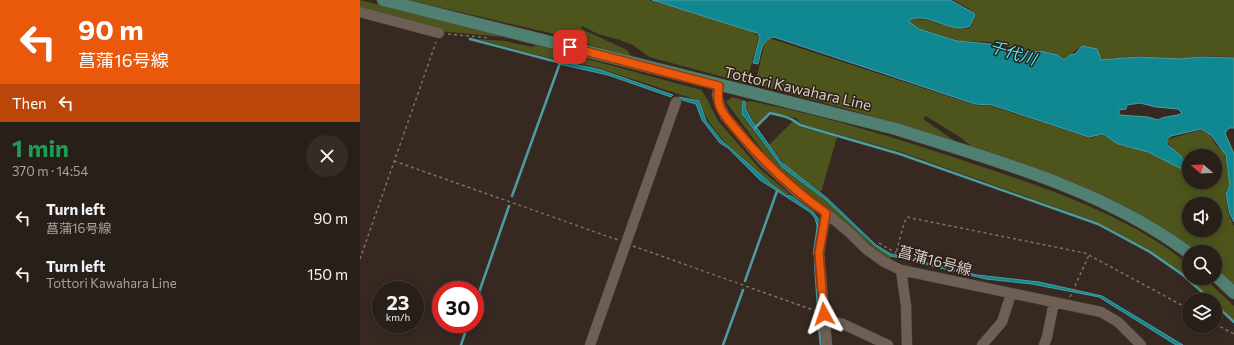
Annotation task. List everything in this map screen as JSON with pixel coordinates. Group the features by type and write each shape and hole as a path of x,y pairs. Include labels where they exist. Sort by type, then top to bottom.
{"main road":[{"name":"Tottori Kawahara Line","path":"383,0 719,86 896,129 1052,182 1122,211 1147,225 1182,248"},
{"path":"1222,282 1234,293"}],"street":[{"path":"360,12 439,33"},
{"name":"菖蒲16号線","path":"719,86 717,95 725,116 762,160 799,194 826,213 866,249 892,266 901,270 1068,305 1109,316 1136,343"},
{"path":"590,345 676,102"},
{"path":"826,213 819,253 827,345"},
{"path":"901,270 906,306 906,344"},
{"path":"982,345 1002,322 1011,294"},
{"path":"1044,345 1054,302"},
{"path":"824,317 843,324 888,345"}],"path":[{"path":"360,259 439,33 495,38"},
{"path":"394,161 626,243 824,317"},
{"path":"892,266 907,217 1006,235 1089,254 1182,305"},
{"path":"880,243 896,253"},
{"path":"1068,305 1074,286 1089,254"},
{"path":"1222,328 1234,334"}],"green space":[{"path":"360,0 503,37 438,31 360,11"},
{"path":"409,0 649,0 751,31 759,37 746,83 649,57 633,45 598,34 582,26 581,28 586,31 627,50 632,57 550,33"},
{"path":"953,0 1234,0 1234,57 1200,56 1180,59 1138,56 1101,60 1097,49 1081,46 1064,59 1058,54 1041,50 1026,52 990,42 960,41 918,28 909,22 910,20 917,19 950,27 965,29 971,27 976,14"},
{"path":"476,39 505,41 533,47 536,45 701,90 719,122 760,169 790,194 786,194 775,186 748,164 723,140 712,127 700,101 598,68 559,59 557,60"},
{"path":"768,39 772,39 975,105 991,106 1090,138 1103,135 1121,146 1142,150 1182,169 1182,189 1222,189 1222,150 1224,151 1230,185 1225,192 1229,215 1234,226 1234,286 1222,275 1222,245 1185,245 976,150 960,137 926,116 923,119 955,141 755,84 765,42"},
{"path":"732,97 743,100 741,112 744,118 781,167 825,199 875,247 892,256 890,260 873,250 830,210 796,186 771,162 726,102"},
{"path":"750,101 777,107 857,127 910,143 1051,191 1110,216 1138,230 1165,247 1182,260 1182,274 1150,251 1097,222 901,152 801,124 796,118 769,112 756,126 746,108 747,102"},
{"path":"793,121 800,127 837,137 821,192 786,166 769,145"},
{"path":"1201,130 1210,135 1216,145 1221,149 1182,149 1182,157 1168,143 1168,139"},
{"path":"1195,285 1212,285 1220,293 1205,293"},
{"path":"1222,295 1234,306 1234,320 1222,309"}],"water":[{"name":"千代川","path":"652,0 950,0 974,13 975,15 970,26 955,28 924,18 909,20 909,22 919,29 957,41 990,44 1021,53 1041,51 1058,55 1064,60 1070,55 1075,54 1082,46 1097,49 1101,60 1138,57 1180,59 1200,57 1234,58 1234,128 1229,128 1225,133 1234,154 1234,222 1230,214 1226,193 1230,186 1226,155 1211,135 1201,129 1171,136 1167,139 1167,144 1182,158 1182,169 1148,152 1118,144 1103,134 1089,137 992,105 975,104 774,37 770,38 764,44 758,64 753,63 760,37 757,33","holes":["1140,103 1156,107 1178,109 1182,113 1158,120 1148,117 1119,115 1119,110 1126,109 1127,105"]},
{"path":"560,61 601,70 673,95 671,97 608,75 559,64 558,63"},
{"path":"679,97 699,101 706,121 721,140 771,184 813,212 818,218 818,229 815,218 810,212 760,180 728,148 720,143 702,120 696,104 679,99"},
{"path":"743,101 746,102 745,108 752,121 781,162 827,198 876,245 891,254 977,275 1039,282 1102,296 1183,345 1176,345 1099,297 1032,284 986,279 891,256 875,246 825,199 782,167 743,115"}],"waterway":[{"path":"470,39 561,63"},
{"path":"512,196 560,63"},
{"path":"755,128 770,113 782,116 789,118 800,125 900,154 1098,224 1150,252 1183,275 1203,293"},
{"path":"745,281 777,191"},
{"path":"483,281 509,206"},
{"path":"814,254 818,226"},
{"path":"815,261 818,307"},
{"path":"723,345 743,290"},
{"path":"1222,311 1234,322"},
{"path":"818,317 821,345"},
{"path":"461,345 465,333"}],"route":[{"path":"570,47 719,86 717,95 725,116 762,160 799,194 826,213 819,253 824,314"}]}
